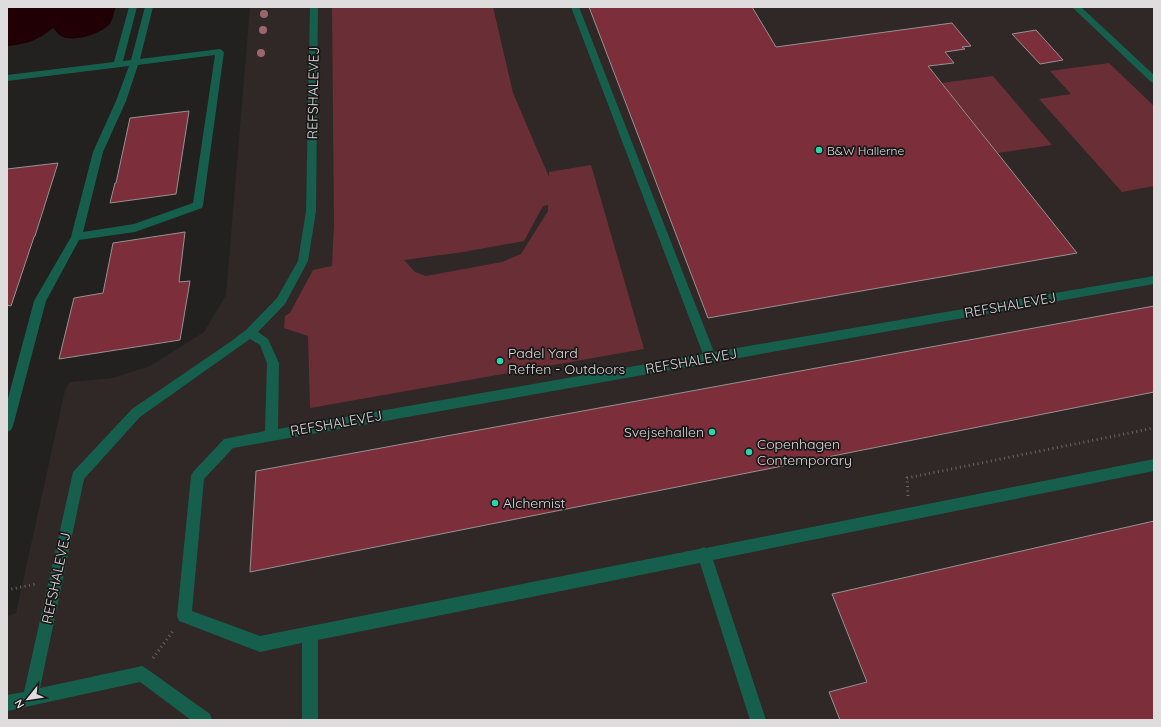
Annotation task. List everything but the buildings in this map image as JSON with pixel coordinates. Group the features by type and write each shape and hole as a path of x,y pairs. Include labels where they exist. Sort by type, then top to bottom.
{"street":[{"path":"118,64 133,7"},
{"path":"7,426 40,301 76,237 98,152 121,101 150,7"},
{"name":"REFSHALEVEJ","path":"30,698 78,476 136,413 234,346 250,333 281,301 303,261 311,211 314,7"},
{"path":"576,7 710,358"},
{"path":"1076,7 1154,80"},
{"path":"7,78 220,52 198,205 135,228 76,237"},
{"name":"REFSHALEVEJ","path":"184,616 198,476 229,443 1154,280"},
{"path":"250,333 264,342 273,363 271,435"},
{"path":"184,616 260,644 1154,465"},
{"path":"704,554 758,720"},
{"path":"310,634 310,720"},
{"path":"7,703 142,674 204,720"}],"path":[{"path":"910,514 907,478 1154,428"},
{"path":"7,590 20,587"},
{"path":"142,674 184,616"}],"shaded area":[{"path":"7,7 116,7 111,22 94,34 78,38 64,38 53,28 32,41 9,46 7,45"},
{"path":"250,7 1154,7 1154,720 7,720 7,616 16,613 65,390 70,382 112,378 150,366 204,332 226,295"},
{"path":"332,7 493,7 513,93 549,177 549,172 591,165 644,349 310,408 308,336 284,328 285,316 290,313 313,270 332,266 334,225","holes":["548,205 548,211 521,254 502,262 426,276 415,272 404,260 463,252 524,241 543,206"]},
{"path":"1109,63 1154,106 1154,186 1122,192 1039,99 1071,94 1050,71"},
{"path":"993,76 1052,145 998,153 942,83"}],"place":[{"name":"B&W Hallerne","path":"819,150"},
{"name":"Padel Yard Reffen - Outdoors","path":"500,361"},
{"name":"Svejsehallen","path":"712,432"},
{"name":"Copenhagen Contemporary","path":"749,452"},
{"name":"Alchemist","path":"495,503"}]}
